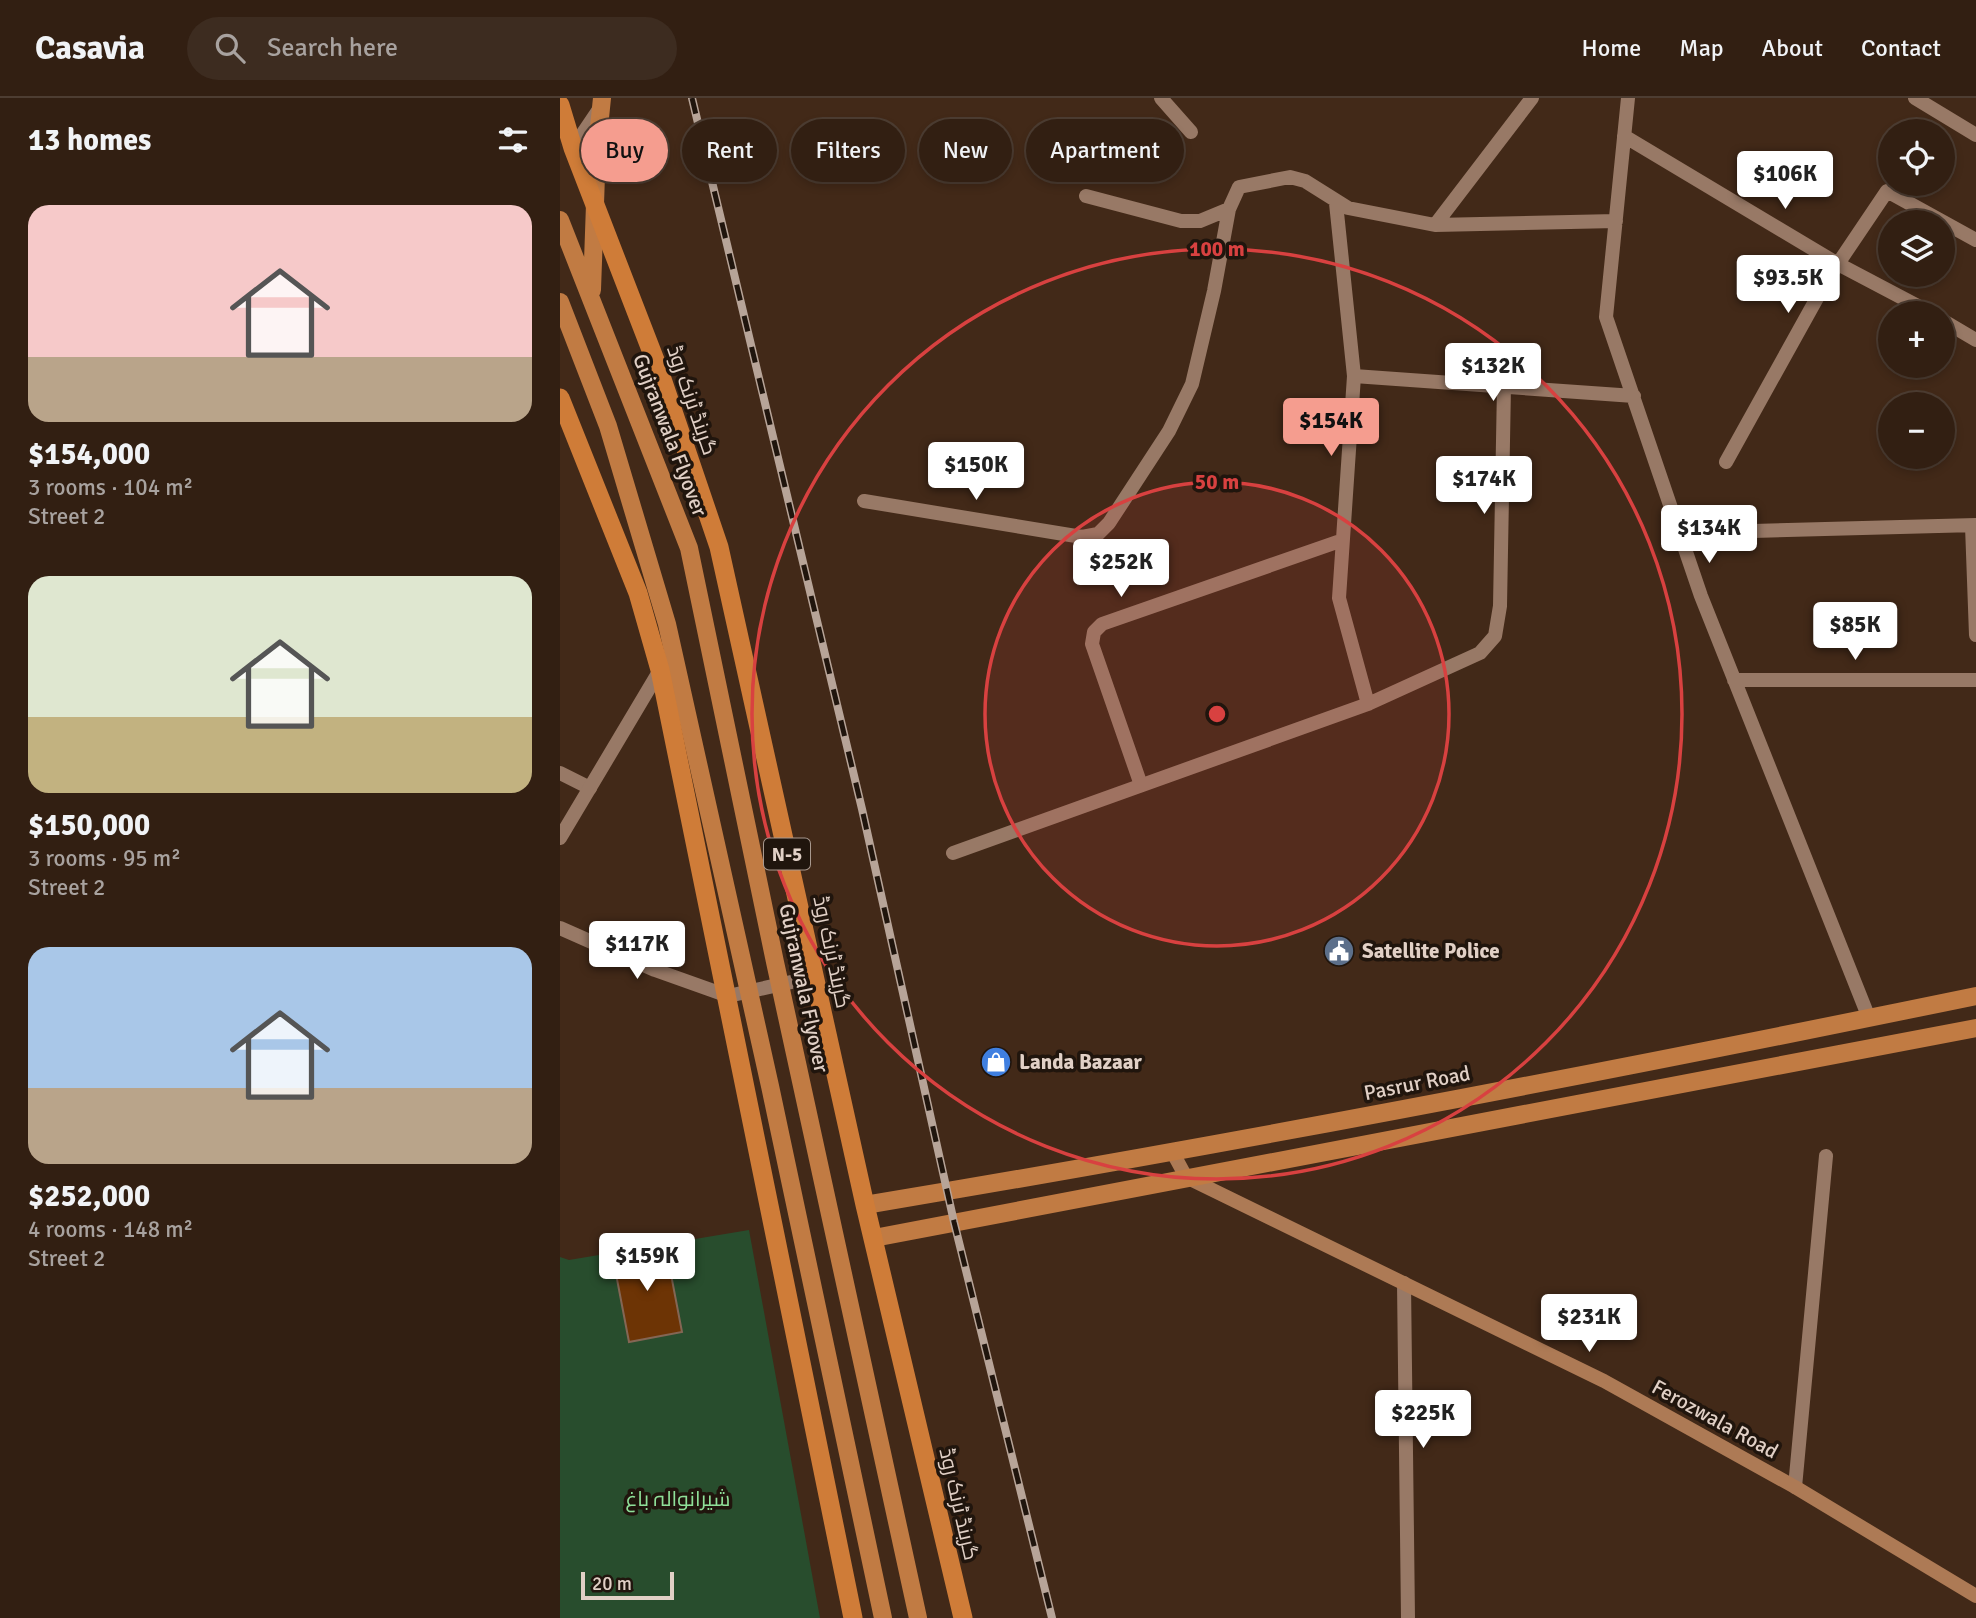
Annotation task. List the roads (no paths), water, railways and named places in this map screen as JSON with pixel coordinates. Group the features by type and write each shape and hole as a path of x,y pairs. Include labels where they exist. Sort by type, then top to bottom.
{"highway":[{"name":"گرینڈ ٹرنک روڈ","path":"560,105 573,148 660,373 719,547 865,1205 963,1618"},
{"path":"560,398 638,593 660,670 853,1618"}],"main road":[{"path":"592,298 597,147 602,98"},
{"name":"Gujranwala Flyover","path":"560,220 689,548 775,962 918,1618"},
{"path":"560,302 608,425 667,624 770,1086 883,1618"},
{"name":"Pasrur Road","path":"865,1205 1172,1153 1976,996"},
{"path":"874,1238 1976,1028"},
{"path":"1172,1153 1186,1177"},
{"name":"Ferozwala Road","path":"1186,1177 1604,1381 1795,1487 1976,1596"}],"street":[{"path":"573,148 607,98"},
{"path":"1161,98 1191,132"},
{"path":"1435,225 1532,98"},
{"path":"1628,98 1606,317 1734,680 1869,1018"},
{"path":"1914,98 1976,135"},
{"path":"1624,136 1838,264 1908,301"},
{"path":"864,501 1082,537 1098,534 1109,523 1169,431 1192,384 1229,209 1239,187 1290,177 1305,181 1336,203 1435,225 1616,222"},
{"path":"1726,462 1838,264 1887,191 1976,240"},
{"path":"1086,196 1181,221 1200,222 1229,209"},
{"path":"1336,203 1354,376 1340,541 1339,598 1368,704"},
{"path":"1955,328 1976,340"},
{"path":"1354,376 1634,396"},
{"path":"953,853 1368,704 1480,653 1495,636 1500,606 1504,386"},
{"path":"1680,533 1974,526 1976,635"},
{"path":"1141,785 1092,644 1094,632 1102,624 1340,541"},
{"path":"560,838 660,670"},
{"path":"1734,680 1976,680"},
{"path":"560,773 590,788"},
{"path":"560,928 655,970 728,996 814,977"},
{"path":"1795,1487 1826,1156"},
{"path":"1404,1283 1408,1618"}],"railway":[{"path":"692,98 862,809 954,1222 1052,1618"}],"place":[{"name":"Satellite Police","path":"1339,951"},
{"name":"Landa Bazaar","path":"996,1062"}],"park label":[{"name":"شیرانوالہ باغ","path":"678,1499"}]}
